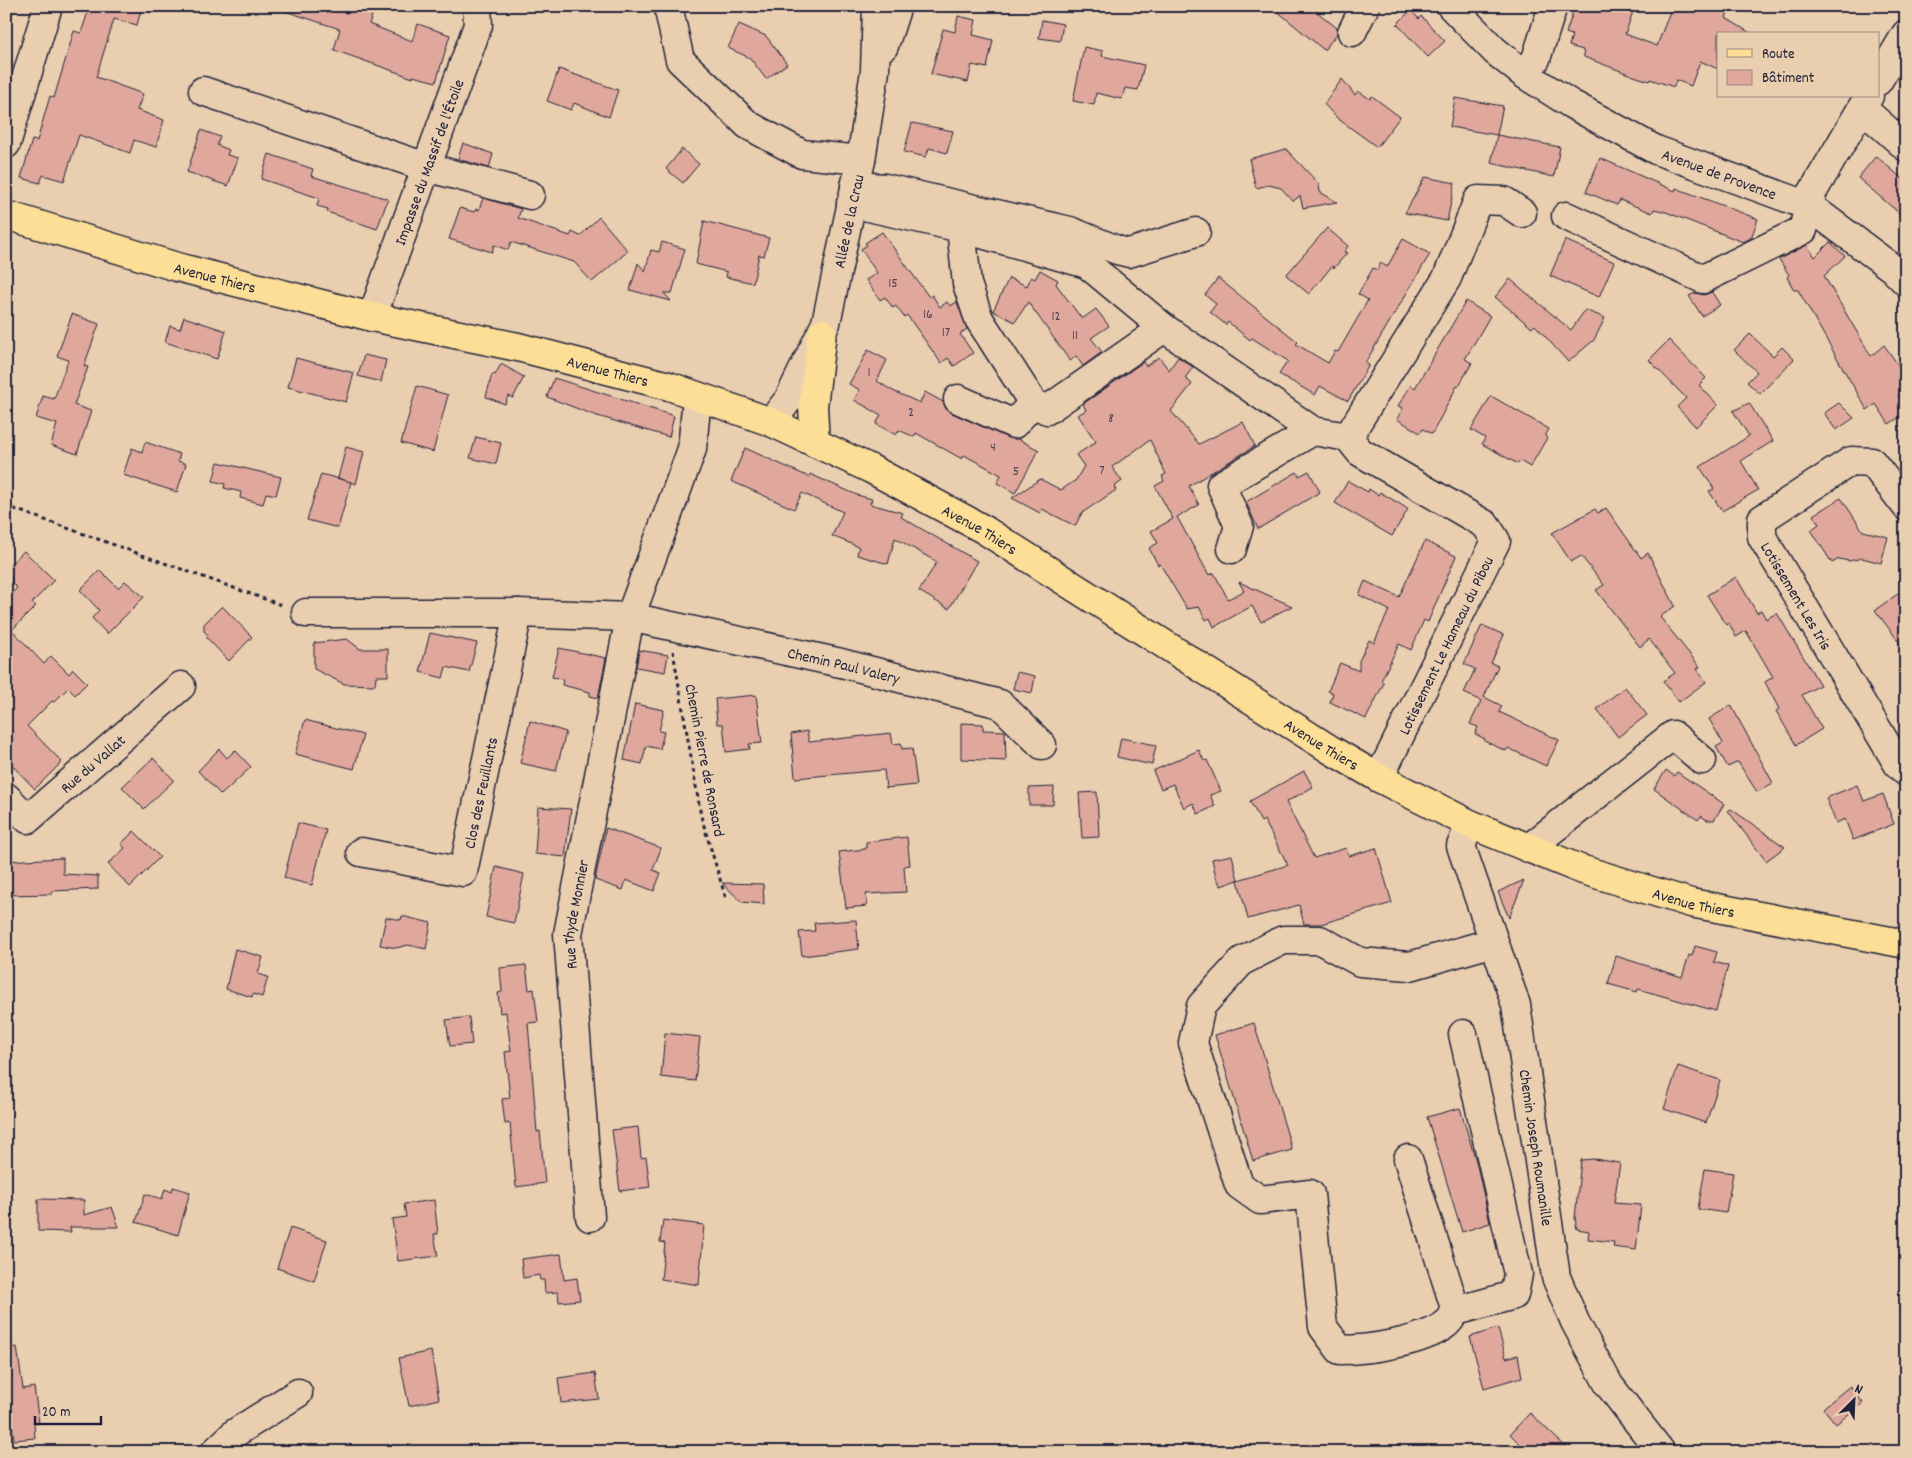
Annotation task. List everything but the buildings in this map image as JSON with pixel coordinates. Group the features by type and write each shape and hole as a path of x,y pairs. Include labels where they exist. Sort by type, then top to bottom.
{"main road":[{"name":"Avenue Thiers","path":"6,215 177,267 372,317 518,347 669,386 771,422 871,469 983,529 1281,719 1379,778 1470,824 1580,869 1692,903 1906,944"},
{"path":"815,444 813,406 822,333"}],"street":[{"path":"6,144 48,6"},
{"name":"Impasse du Massif de l'Étoile","path":"372,317 478,25 477,6"},
{"path":"668,6 680,60 748,125 802,154 861,160"},
{"name":"Allée de la Crau","path":"771,422 789,399 822,333 861,160 875,71 877,6"},
{"path":"875,71 897,6"},
{"path":"1352,32 1365,6"},
{"name":"Avenue de Provence","path":"1451,6 1495,51 1530,66"},
{"name":"Avenue de Provence","path":"1476,6 1530,66 1571,104 1656,150 1810,200 1906,266"},
{"path":"1530,66 1553,6"},
{"path":"1880,78 1906,34"},
{"path":"203,91 426,167 530,196"},
{"path":"1566,216 1703,279 1803,230 1810,200 1866,102 1906,147"},
{"path":"853,194 885,188 1070,231 1129,253 1196,232"},
{"path":"853,194 961,228 1087,264 1164,328 1313,431 1348,437 1447,278 1478,200 1504,202 1522,213"},
{"name":"Avenue de Provence","path":"1810,200 1892,268 1906,282"},
{"path":"961,228 967,284 979,319 1033,402 1047,410 1164,328"},
{"path":"306,613 518,613 630,617 692,449 697,397"},
{"path":"958,400 1014,424 1033,402"},
{"path":"1232,549 1239,526 1221,485 1313,431"},
{"name":"Lotissement Le Hameau du Pibou","path":"1348,437 1360,452 1486,525 1496,541 1379,778"},
{"name":"Lotissement Les Iris","path":"1906,506 1872,462 1851,461 1762,519 1762,537 1893,756 1906,772"},
{"name":"Clos des Feuillants","path":"361,852 463,872 518,613"},
{"name":"Chemin Paul Valery","path":"630,617 841,663 1000,704 1042,745"},
{"name":"Rue Thyde Monnier","path":"590,1217 568,934 630,617"},
{"name":"Rue du Vallat","path":"6,796 28,819 181,686"},
{"path":"1519,844 1663,722"},
{"path":"1519,844 1673,735 1702,760"},
{"name":"Chemin Joseph Roumanille","path":"1470,824 1461,846 1516,1005 1556,1277 1575,1322 1609,1385 1660,1452"},
{"path":"1463,1034 1518,1274 1514,1295 1456,1311 1446,1324 1415,1338 1369,1350 1340,1350 1323,1327 1310,1194 1260,1200 1239,1185 1193,1043 1201,1006 1242,961 1283,940 1320,940 1360,962 1410,966 1494,942"},
{"path":"1408,1159 1456,1311"},
{"path":"215,1452 235,1432 298,1393"}],"path":[{"path":"6,506 306,613"},
{"name":"Chemin Pierre de Ronsard","path":"668,626 701,816 726,899"}]}
